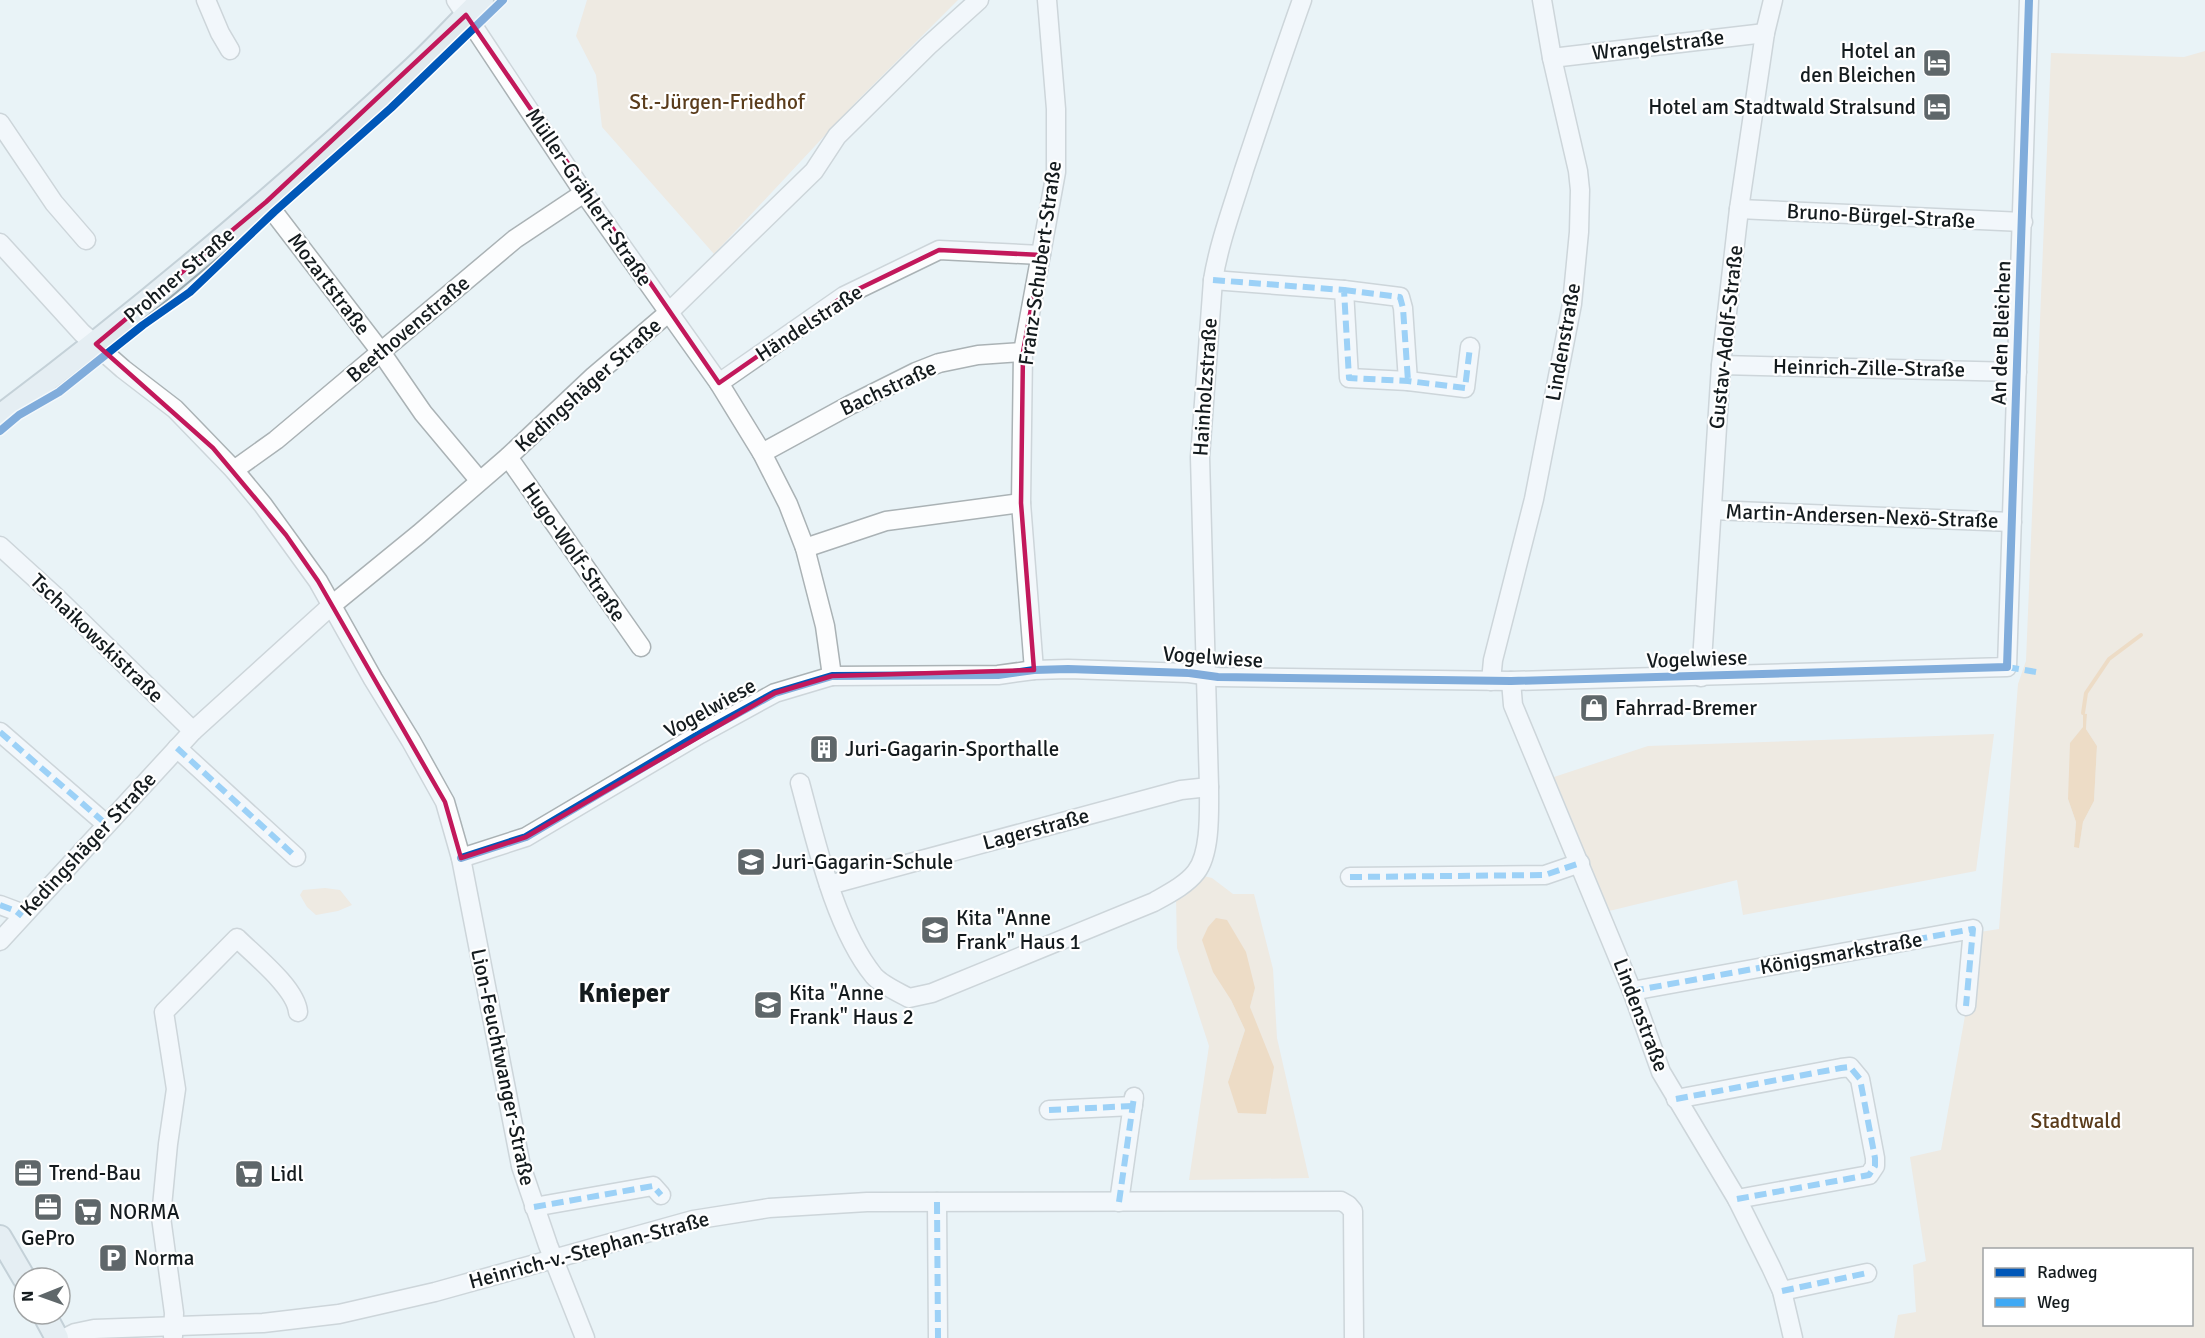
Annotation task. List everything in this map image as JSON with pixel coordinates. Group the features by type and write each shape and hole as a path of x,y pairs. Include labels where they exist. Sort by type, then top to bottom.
{"main road":[{"name":"Prohner Straße","path":"0,416 96,344 266,202 416,66 468,5"},
{"path":"0,1237 17,1266"}],"street":[{"path":"206,0 230,50"},
{"name":"Kedingshäger Straße","path":"0,940 193,731 332,605 508,457 594,376 668,313 814,171 837,136 928,46 979,0"},
{"name":"Franz-Schubert-Straße","path":"1034,670 1021,503 1023,352 1056,172 1056,109 1047,0"},
{"name":"Hainholzstraße","path":"800,783 829,885 856,949 876,978 909,998 932,993 1154,902 1184,884 1196,872 1204,854 1209,787 1200,457 1213,280 1216,260 1232,209 1274,77 1302,0"},
{"name":"Lindenstraße","path":"1491,681 1492,660 1534,499 1572,303 1579,232 1578,171 1552,58 1542,0"},
{"name":"Gustav-Adolf-Straße","path":"1701,677 1720,364 1739,209 1765,33 1773,0"},
{"name":"An den Bleichen","path":"2007,667 2029,0"},
{"name":"Müller-Grählert-Straße","path":"468,5 584,193 719,383 762,453 788,504 805,548 825,626 832,675"},
{"name":"Wrangelstraße","path":"1552,58 1765,33"},
{"path":"0,123 54,203 86,240"},
{"name":"Beethovenstraße","path":"234,470 276,440 515,239 584,193"},
{"name":"Mozartstraße","path":"266,202 381,352 423,414 479,480"},
{"name":"Bruno-Bürgel-Straße","path":"1739,209 2023,222"},
{"path":"0,243 82,333 175,410 234,470 286,536 332,605 446,802 461,858"},
{"name":"Händelstraße","path":"719,383 844,296 939,250 1041,255"},
{"path":"1213,280 1344,290 1400,297 1403,308 1408,381"},
{"path":"1344,290 1349,378 1408,381 1465,388 1470,347"},
{"name":"Bachstraße","path":"762,453 850,405 939,363 978,355 1023,352"},
{"name":"Heinrich-Zille-Straße","path":"1720,364 2017,372"},
{"name":"Hugo-Wolf-Straße","path":"508,457 641,647"},
{"path":"805,548 886,521 1021,503"},
{"name":"Martin-Andersen-Nexö-Straße","path":"1712,510 2012,522"},
{"name":"Tschaikowskistraße","path":"0,546 56,597 193,731"},
{"name":"Vogelwiese","path":"461,858 526,837 700,734 775,693 832,675 998,675 1034,670 1140,670 1205,676 1511,681 2007,667"},
{"name":"Lindenstraße","path":"1511,681 1513,705 1632,991 1661,1072 1737,1199 1782,1291 1793,1338"},
{"path":"0,732 105,824"},
{"path":"177,748 296,857"},
{"name":"Lagerstraße","path":"829,885 1181,790 1209,787"},
{"name":"Lion-Feuchtwanger-Straße","path":"461,858 517,1150 534,1207 585,1338"},
{"path":"1350,877 1545,875 1580,863"},
{"path":"0,905 22,916"},
{"name":"Königsmarkstraße","path":"1632,991 1973,929 1966,1006"},
{"path":"173,1332 174,1312 161,1217 176,1089 164,1012 237,938 281,982 297,1004 298,1012"},
{"path":"1676,1099 1850,1067 1860,1079 1875,1158 1875,1166 1869,1175 1737,1199"},
{"path":"1049,1110 1134,1101 1119,1202"},
{"path":"534,1207 653,1186 661,1195"},
{"name":"Heinrich-v.-Stephan-Straße","path":"64,1338 94,1329 173,1332 339,1314 435,1292 661,1228 728,1213 823,1203 1341,1200 1353,1211 1354,1338"},
{"path":"937,1202 938,1338"},
{"path":"1782,1291 1867,1273"}],"highlighted area":[{"path":"466,15 719,383 844,296 939,250 1041,255 1023,352 1021,503 1034,670 832,676 775,693 526,837 461,858 445,802 318,581 286,535 213,448 96,344 266,202"}],"green space":[{"name":"St.-Jürgen-Friedhof","path":"587,0 958,0 857,101 714,254 602,127 596,75 576,36"},
{"name":"Stadtwald","path":"2205,51 2205,1338 1894,1338 1898,1315 1916,1312 1913,1265 1926,1261 1910,1157 1941,1150 1980,932 1999,929 2018,684 2026,661 2051,53 2184,57","holes":["2084,713 2087,714 2086,729 2097,746 2094,801 2083,822 2079,847 2074,846 2076,822 2068,799"]},
{"path":"1994,734 1976,871 1743,915 1737,880 1609,911 1554,777 1648,746"},
{"path":"1204,876 1212,878 1233,894 1254,894 1273,969 1277,1038 1309,1178 1189,1180 1209,1046 1177,948 1176,897","holes":["1255,987 1250,1007 1258,1032 1228,1082 1245,1030 1231,1000"]},
{"path":"325,888 340,890 352,905 338,911 316,915 307,907 300,895 303,890"}],"shaded area":[{"path":"2083,713 2087,714 2086,729 2097,746 2094,801 2083,822 2079,848 2074,847 2076,822 2068,799 2070,743 2083,727"},
{"path":"1216,918 1227,920 1246,952 1255,988 1250,1007 1274,1067 1266,1114 1238,1113 1228,1082 1245,1030 1231,1000 1213,972 1202,940 1208,927"}],"waterway":[{"path":"2083,713 2086,693 2109,659 2141,635"}],"marked path":[{"path":"1213,280 1344,290 1349,378 1408,381 1465,388 1470,347"},
{"path":"1344,290 1400,297 1403,308 1408,381"},
{"path":"2007,667 2036,672"},
{"path":"0,732 106,824"},
{"path":"177,748 296,857"},
{"path":"1350,877 1545,875 1580,863"},
{"path":"0,905 22,916"},
{"path":"1632,991 1973,929 1966,1006"},
{"path":"1676,1099 1850,1067 1860,1079 1875,1158 1875,1166 1869,1175 1737,1199"},
{"path":"1119,1202 1134,1097"},
{"path":"1049,1110 1133,1106"},
{"path":"534,1207 653,1186 661,1195"},
{"path":"937,1202 938,1338"},
{"path":"1782,1291 1867,1273"}],"cycle path":[{"path":"0,431 19,415 59,392 143,325 190,292 274,212 391,108 503,0"},
{"path":"461,858 526,837 700,734 775,693 832,676 998,675 1034,670 1068,669 1189,673 1218,677 1511,681 2007,667 2029,0"}],"place":[{"name":"Hotel an den Bleichen","path":"1937,63"},
{"name":"Hotel am Stadtwald Stralsund","path":"1937,107"},
{"name":"Fahrrad-Bremer","path":"1594,708"},
{"name":"Juri-Gagarin-Sporthalle","path":"824,749"},
{"name":"Juri-Gagarin-Schule","path":"751,862"},
{"name":"Kita \"Anne Frank\" Haus 1","path":"935,930"},
{"name":"Kita \"Anne Frank\" Haus 2","path":"768,1005"},
{"name":"Trend-Bau","path":"28,1173"},
{"name":"Lidl","path":"249,1174"},
{"name":"GePro","path":"48,1207"},
{"name":"NORMA","path":"88,1212"},
{"name":"Norma","path":"113,1258"}],"district":[{"name":"Knieper","path":"624,993"}]}
